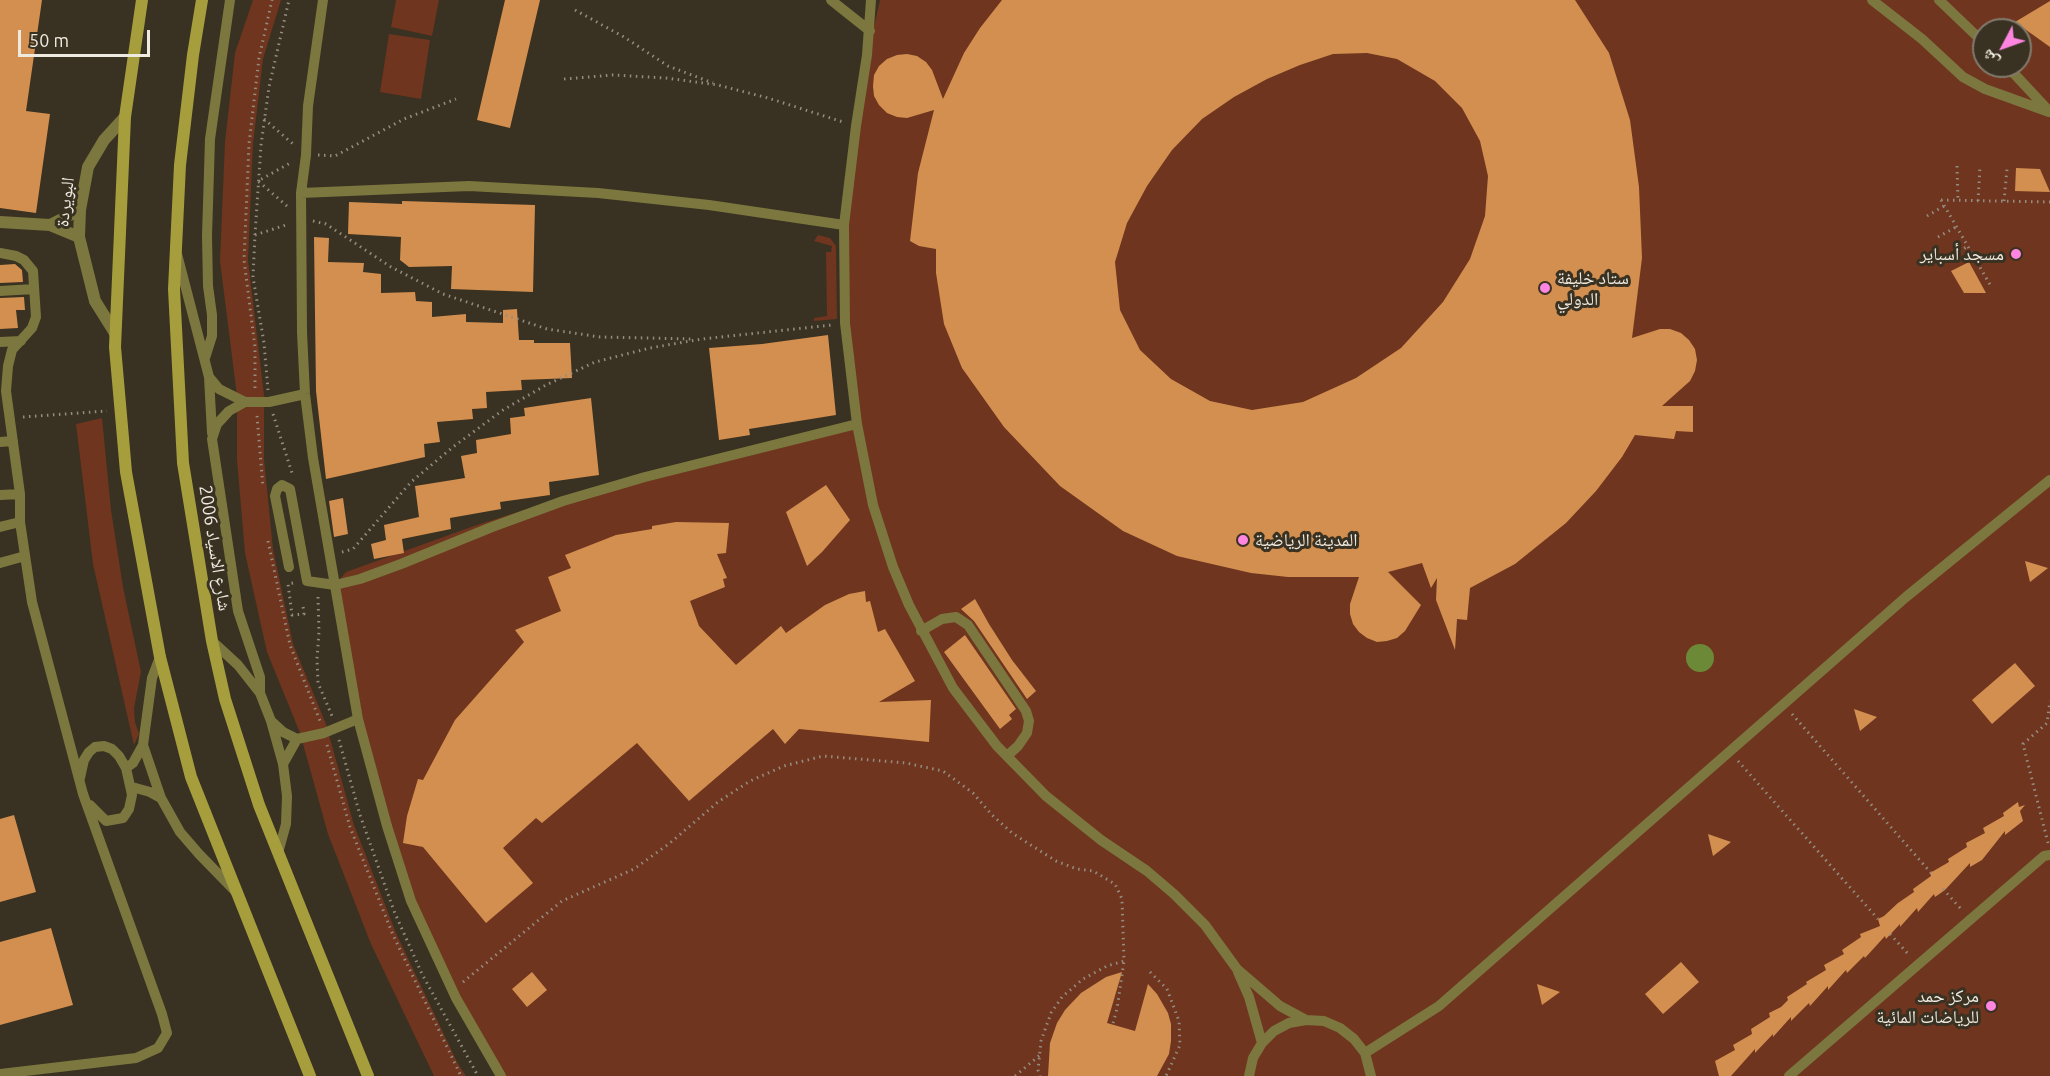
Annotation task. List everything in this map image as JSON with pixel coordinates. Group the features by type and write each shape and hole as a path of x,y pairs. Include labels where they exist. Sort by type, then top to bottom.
{"main road":[{"path":"142,0 125,117 115,333 126,472 160,657 191,777 310,1076"},
{"name":"شارع الاسياد 2006","path":"202,0 180,165 174,290 183,463 212,641 225,699 278,853 368,1076"}],"street":[{"name":"البويردة","path":"115,333 95,301 79,237 80,210 88,167 104,140 125,117"},
{"path":"50,225 80,210"},
{"path":"0,222 50,225 79,237"}],"lane":[{"path":"205,358 212,336 207,236 210,139 230,0"},
{"path":"323,0 308,106 306,154 301,193 302,332 305,394 312,458 357,719 387,826 411,901 452,991 501,1076"},
{"path":"831,0 870,31"},
{"path":"871,0 870,31 844,225 846,323 857,424 873,504 893,567 921,631 953,688 997,746 1046,796 1101,840 1147,871 1205,925 1237,969 1249,997 1262,1043"},
{"path":"1872,0 1922,39 1963,77 1985,89 2050,112"},
{"path":"1939,0 1972,31"},
{"path":"2018,78 2050,112"},
{"path":"301,193 469,186 586,192 681,201 844,225"},
{"path":"176,251 209,377 212,439 238,611 260,677 260,693"},
{"path":"0,253 24,260 33,271 36,317 32,328 12,350 3,391 10,418 20,494 20,522 32,602 83,795 167,1033 158,1048 136,1058 0,1074"},
{"path":"0,291 34,289"},
{"path":"0,342 21,341"},
{"path":"209,377 219,389 245,402 269,402 305,394"},
{"path":"212,439 217,424 229,411 245,402"},
{"path":"289,567 275,496 277,489 282,485 290,489 307,581 335,585 360,579 401,564 564,501 645,477 857,424"},
{"path":"0,442 13,441"},
{"path":"1365,1053 1439,1006 1906,597 2050,480"},
{"path":"0,495 20,494"},
{"path":"0,527 20,522"},
{"path":"0,563 26,556"},
{"path":"921,631 942,619 956,617 968,625 1026,711 1029,721 1027,733 1008,756"},
{"path":"212,641 238,665 260,693 271,721 283,764 287,796 286,824 278,853"},
{"path":"126,768 133,763 143,745 152,678 160,657"},
{"path":"271,721 283,732 297,739 324,733 357,719"},
{"path":"283,764 297,739"},
{"path":"143,745 161,798 180,832 236,892"},
{"path":"80,783 81,770 89,752 96,747 104,746 112,749 119,756 126,768 132,787 129,809 123,818 112,821 106,820 95,812 83,795"},
{"path":"132,787 161,798"},
{"path":"1789,1076 1917,964 2050,853"},
{"path":"1237,969 1280,1006 1306,1020"},
{"path":"1249,1076 1253,1058 1262,1043 1274,1031 1290,1023 1306,1020 1324,1022 1340,1028 1354,1039 1365,1053 1371,1076"}],"path":[{"path":"575,10 624,37 668,66 718,85 856,126"},
{"path":"564,79 613,75 666,78 718,85"},
{"path":"456,99 404,119 335,156 306,154 258,181 302,219 326,224 391,267 443,294 547,329 600,337 702,339"},
{"path":"264,119 306,154"},
{"path":"1957,166 1958,200"},
{"path":"1978,201 1980,167"},
{"path":"2004,201 2007,169"},
{"path":"1992,288 1941,200 2050,202"},
{"path":"1927,216 1944,206"},
{"path":"255,236 302,219"},
{"path":"1938,237 1956,227"},
{"path":"1949,258 1968,246"},
{"path":"330,555 353,549 411,482 503,410 546,385 605,359 702,339 846,323"},
{"path":"10,418 120,410"},
{"path":"303,606 304,614 292,615 288,584 307,581"},
{"path":"2050,701 2047,723 2023,744 2050,853"},
{"path":"1783,704 1930,873"},
{"path":"1730,752 1878,919"},
{"path":"452,991 562,901 634,869 670,843 718,802 750,781 784,766 823,756 906,763 943,771 973,793 1012,833 1056,861 1077,869 1093,871 1115,884 1122,899 1124,961 1113,1023"},
{"path":"1943,889 1970,919"},
{"path":"1890,934 1917,964"},
{"path":"1040,1076 1041,1041 1051,1013 1062,997 1083,979 1107,966 1124,961"},
{"path":"1150,972 1167,989 1179,1021 1180,1045 1166,1076"},
{"path":"1015,1076 1040,1055"}],"shaded area":[{"path":"253,0 281,0 263,59 253,144 248,260 264,395 264,459 273,549 293,644 326,724 354,825 396,933 457,1062 466,1076 434,1076 371,944 328,834 300,733 267,652 245,553 237,460 237,396 220,261 225,142 235,53"},
{"path":"396,0 439,0 432,36 391,27"},
{"name":"المدينة الرياضية","path":"880,0 2050,0 2050,1076 501,1076 411,901 358,719 335,585 346,572 474,526 574,494 860,428 843,260 865,66"},
{"path":"389,34 430,40 421,99 380,92"},
{"path":"818,235 830,238 836,246 837,319 814,321 814,318 827,316 826,252 831,252 832,246 814,241"},
{"path":"102,418 111,510 123,587 141,672 134,708 139,734 134,745 93,564 76,424"},
{"path":"1700,644 1710,648 1714,658 1710,668 1700,672 1690,668 1686,658 1690,648"}],"building":[{"path":"0,0 42,0 26,111 50,114 36,213 0,208"},
{"path":"505,0 540,0 510,128 477,120"},
{"name":"ستاد خليفة الدولي","path":"1002,0 1575,0 1609,53 1630,120 1639,187 1642,258 1632,338 1660,329 1670,329 1681,333 1695,349 1697,360 1690,381 1662,406 1693,406 1693,432 1676,431 1674,439 1635,435 1622,457 1596,491 1566,523 1515,564 1470,588 1467,620 1457,619 1455,650 1436,600 1437,578 1431,588 1422,563 1388,572 1421,605 1405,631 1397,638 1377,642 1359,632 1350,614 1350,604 1359,577 1288,577 1251,573 1177,556 1123,531 1060,486 1004,427 962,368 944,324 936,273 936,249 919,246 910,241 918,173 934,110 907,118 887,113 874,96 874,75 887,59 907,54 917,56 932,70 943,99 964,53","holes":["1367,53 1397,59 1435,81 1462,108 1480,141 1488,176 1485,216 1470,259 1443,302 1401,348 1356,378 1303,402 1252,410 1210,401 1171,379 1140,350 1120,310 1115,262 1127,223 1147,186 1172,150 1202,119 1234,97 1300,65 1333,54"]},
{"path":"2050,1 2050,47 2032,34 2032,18 2022,18"},
{"path":"2016,168 2040,169 2050,192 2015,191"},
{"path":"402,201 535,205 533,292 451,289 452,266 409,267 400,260 401,237 348,234 349,202 402,204"},
{"path":"314,237 329,238 328,262 364,263 363,272 381,274 381,293 415,292 416,301 432,302 432,317 466,314 466,322 503,323 503,310 517,309 519,340 534,340 534,343 570,343 572,378 521,380 522,390 486,392 487,408 472,409 473,419 437,422 440,442 424,444 425,457 326,479 316,391"},
{"path":"1969,262 1986,293 1964,293 1951,271"},
{"path":"15,264 22,270 23,282 0,283 0,265"},
{"path":"24,297 25,310 16,310 18,328 0,329 0,298"},
{"path":"828,335 836,415 749,429 750,435 719,440 709,348"},
{"path":"591,398 599,475 549,482 550,495 500,502 501,509 450,518 451,529 402,539 404,553 374,559 371,544 386,540 384,525 419,517 415,486 465,478 461,456 477,453 476,440 511,434 510,418 525,416 524,408"},
{"path":"826,485 850,520 807,566 786,512"},
{"path":"343,498 348,534 334,537 329,501"},
{"path":"676,522 729,523 726,553 717,554 727,578 723,579 725,587 690,601 699,626 736,665 781,626 786,633 825,605 849,594 865,591 866,602 870,601 878,632 885,629 915,681 879,702 931,700 929,742 799,729 785,744 773,729 689,801 637,743 542,823 536,818 503,848 533,883 486,923 423,847 403,843 407,816 418,779 423,780 455,720 524,642 515,630 561,611 548,577 571,568 565,555 616,535"},
{"path":"2025,561 2048,568 2030,582"},
{"path":"975,599 1012,660 1036,691 1027,699 974,621 961,609"},
{"path":"965,635 1016,709 1009,715 1012,719 1000,729 944,652"},
{"path":"2015,663 2035,686 1992,724 1972,700"},
{"path":"1854,709 1877,717 1860,731"},
{"path":"2018,802 2019,807 2025,805 2020,811 2023,821 2005,835 2005,831 1982,860 1970,867 1970,863 1945,890 1935,897 1934,894 1918,912 1917,908 1900,927 1900,924 1886,939 1885,936 1865,958 1864,956 1847,973 1846,970 1828,990 1828,986 1810,1006 1809,1003 1791,1021 1791,1017 1755,1053 1755,1049 1731,1076 1719,1076 1715,1061 1735,1050 1733,1045 1752,1034 1751,1029 1770,1017 1769,1013 1781,1007 1788,1000 1787,997 1826,970 1824,965 1844,954 1842,950 1861,937 1860,934 1880,926 1878,919 1914,892 1913,889 1931,876 1930,873 1949,862 1948,859 1967,847 1966,843 1985,833 1983,828 2004,816 2003,813"},
{"path":"14,815 36,892 0,902 0,819"},
{"path":"1708,834 1731,842 1713,856"},
{"path":"51,928 73,1005 0,1025 0,942"},
{"path":"1681,962 1699,982 1663,1014 1645,994"},
{"path":"532,972 547,990 527,1007 512,989"},
{"path":"1122,972 1107,1023 1135,1031 1148,984 1168,1013 1171,1024 1169,1054 1157,1076 1048,1076 1050,1043 1057,1023 1065,1010 1081,993 1106,977"},
{"path":"1537,984 1560,992 1542,1005"}],"place":[{"name":"مسجد أسباير","path":"2016,254"},
{"name":"ستاد خليفة الدولي","path":"1545,288"},
{"name":"المدينة الرياضية","path":"1243,540"},
{"name":"مركز حمد للرياضات المائية","path":"1991,1006"}]}
